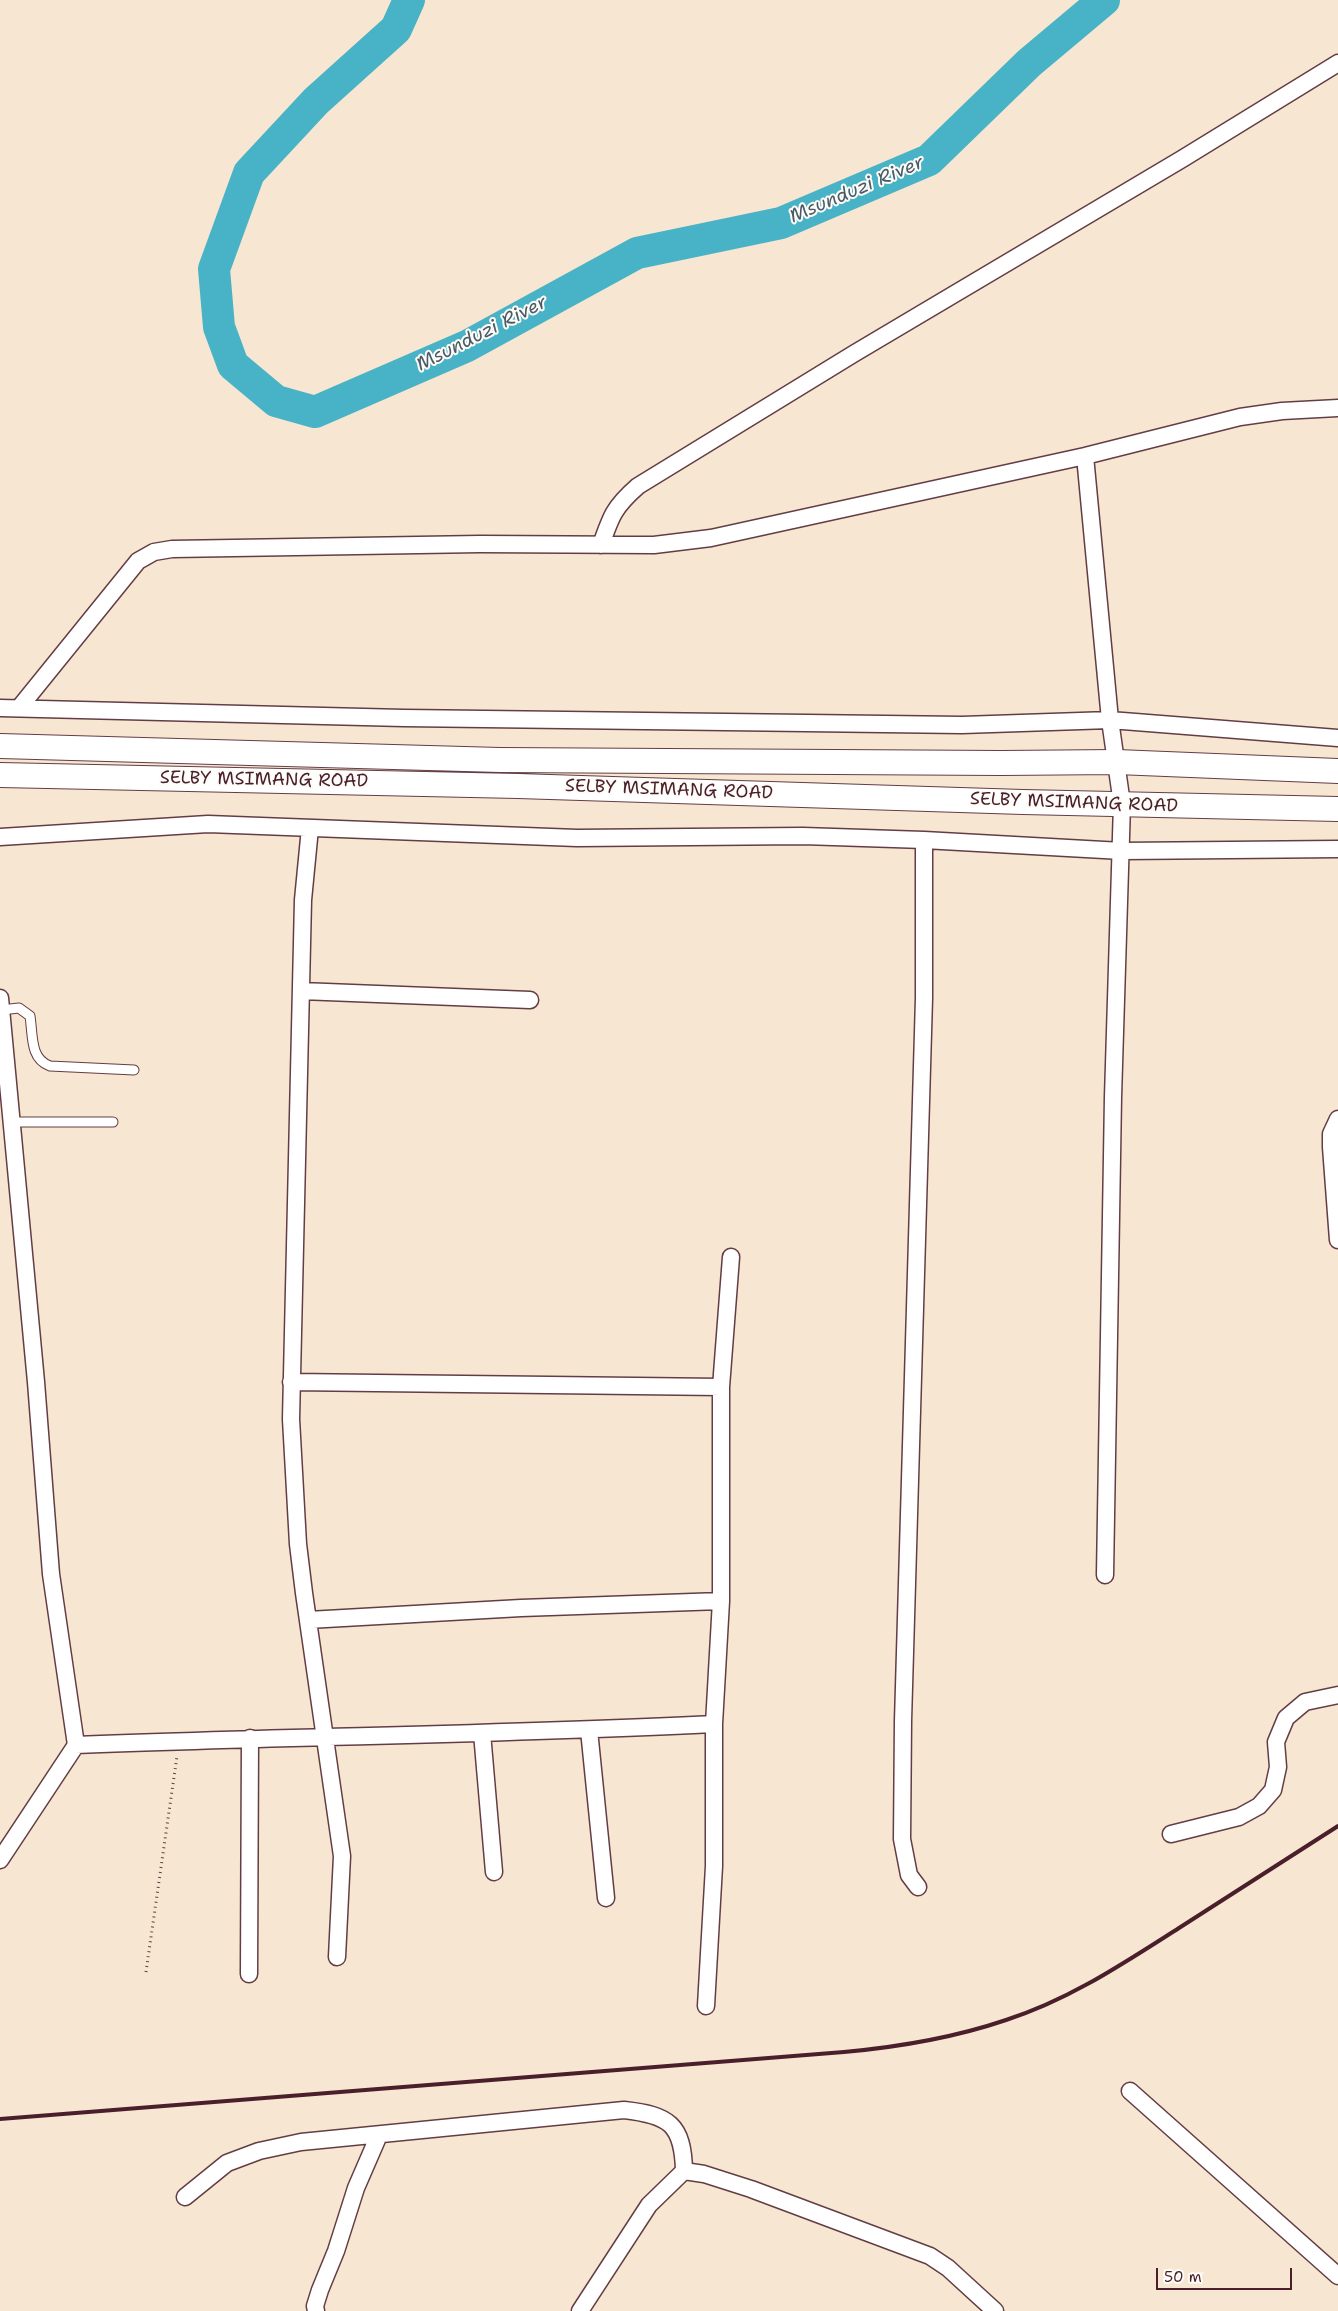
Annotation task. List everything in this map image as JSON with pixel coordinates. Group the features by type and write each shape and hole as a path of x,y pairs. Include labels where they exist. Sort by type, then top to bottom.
{"main road":[{"name":"SELBY MSIMANG ROAD","path":"0,746 500,760 1116,762 1338,771"},
{"name":"SELBY MSIMANG ROAD","path":"0,775 548,787 1338,809"}],"street":[{"path":"601,546 611,516 620,502 638,486 855,353 1182,159 1338,63"},
{"path":"19,708 118,584 138,561 154,552 172,549 440,544 654,545 711,538 1085,456 1240,417 1282,411 1338,408"},
{"path":"1085,456 1110,720 1122,804 1113,1097 1105,1575"},
{"path":"0,708 404,718 758,723 962,725 1110,720 1338,738"},
{"path":"0,837 208,824 577,838 803,836 924,840 1122,852 1338,849"},
{"path":"310,828 303,900 291,1419 298,1544 326,1736 343,1872 337,1957"},
{"path":"918,1887 909,1875 902,1838 902,1721 924,998 924,840"},
{"path":"301,991 530,1000"},
{"path":"0,1004 51,1574 76,1745 0,1860"},
{"path":"1338,1119 1331,1134 1338,1240"},
{"path":"706,2006 714,1866 714,1724 721,1601 720,1387 730,1257"},
{"path":"291,1382 720,1387"},
{"path":"308,1620 521,1608 721,1601"},
{"path":"1171,1834 1240,1817 1259,1806 1273,1790 1278,1767 1276,1742 1286,1718 1305,1702 1338,1695"},
{"path":"76,1745 250,1738 589,1730 714,1724"},
{"path":"589,1730 606,1898"},
{"path":"482,1732 494,1872"},
{"path":"249,1974 250,1738"},
{"path":"1130,2091 1338,2276"},
{"path":"185,2197 227,2163 259,2151 301,2142 606,2112 634,2111 658,2117 670,2125 680,2137 684,2170"},
{"path":"316,2311 318,2298 336,2251 356,2188 379,2135"},
{"path":"580,2311 649,2205 684,2170"},
{"path":"684,2170 750,2188 930,2256 948,2268 995,2311"}],"lane":[{"path":"0,1004 19,1008 30,1016 35,1056 41,1063 50,1066 134,1070"},
{"path":"11,1122 112,1122"}],"path":[{"path":"146,1972 179,1741"}],"waterway":[{"name":"Msunduzi River","path":"409,0 396,29 316,101 249,173 214,269 219,327 233,365 276,401 315,412 467,346 637,253 781,223 929,160 1029,63 1104,0"}],"railway":[{"path":"0,2119 844,2052 946,2037 1029,2012 1096,1980 1338,1826"}]}
